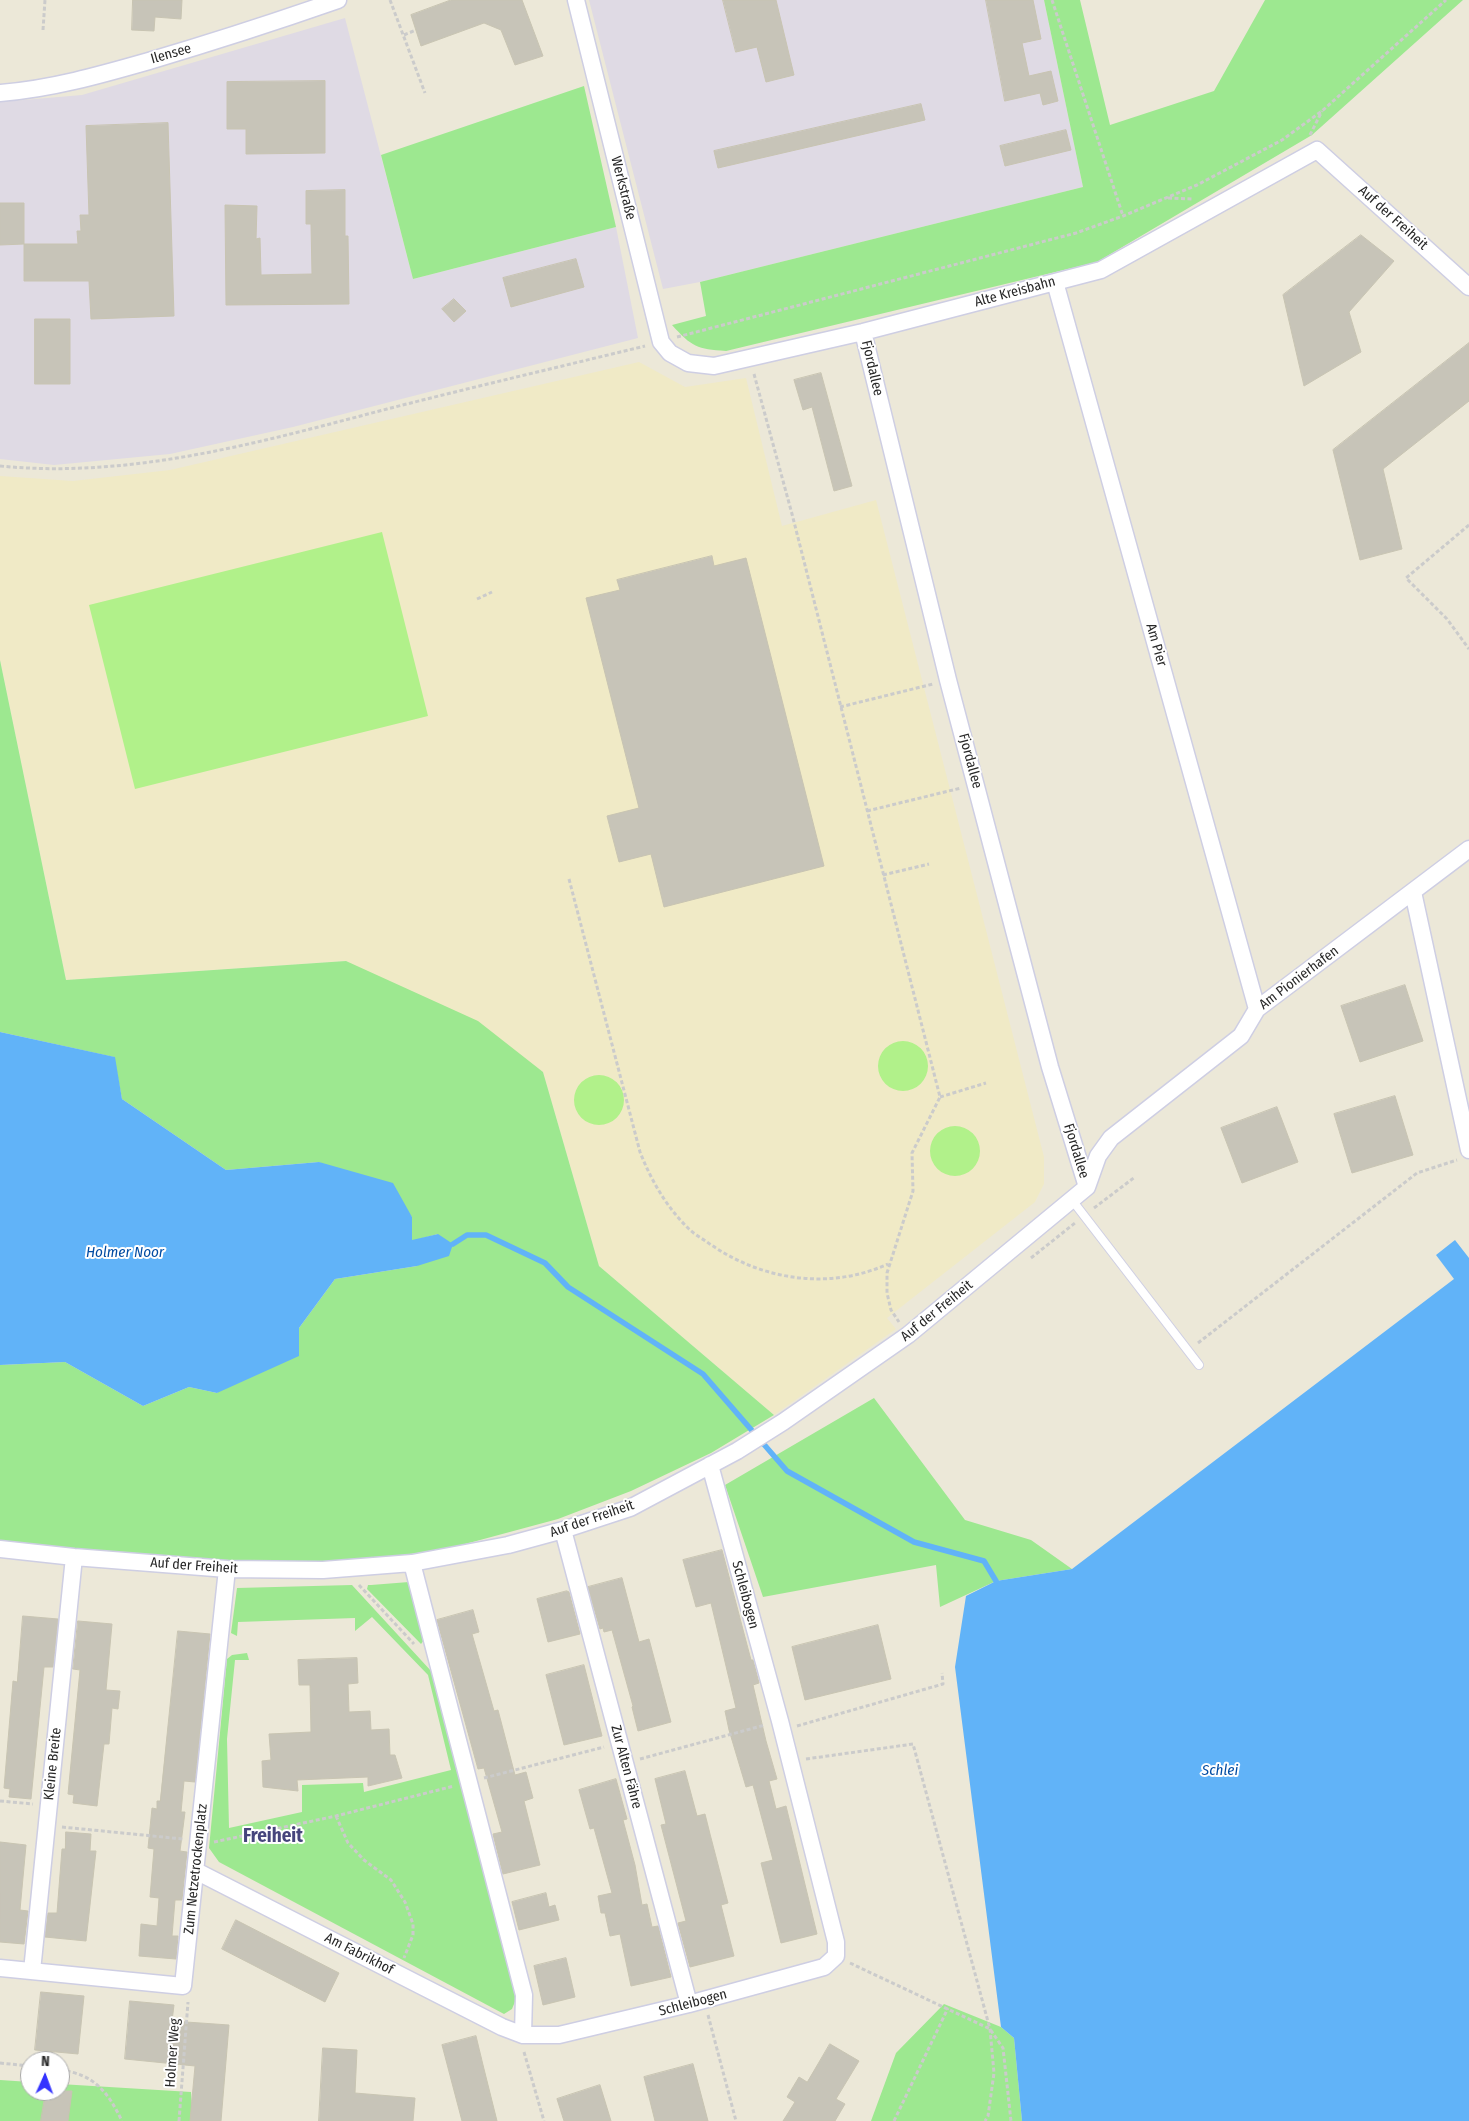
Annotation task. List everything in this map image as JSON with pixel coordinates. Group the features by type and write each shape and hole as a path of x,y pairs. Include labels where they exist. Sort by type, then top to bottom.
{"street":[{"name":"Ilensee","path":"0,93 48,86 120,69 219,40 338,0"},
{"name":"Werkstraße","path":"576,0 661,342"},
{"name":"Alte Kreisbahn","path":"661,342 670,352 688,363 714,366 863,332 1101,270 1317,150"},
{"name":"Auf der Freiheit","path":"1317,150 1469,287"},
{"name":"Am Pier","path":"1055,282 1257,1009"},
{"name":"Fjordallee","path":"863,332 948,680 1050,1067 1087,1187"},
{"name":"Am Pionierhafen","path":"1087,1187 1098,1156 1111,1138 1241,1036 1257,1009 1469,849"},
{"path":"1413,892 1465,1155"},
{"name":"Auf der Freiheit","path":"0,1549 227,1569 323,1570 412,1564 508,1545 563,1530 630,1508 737,1451 783,1422 908,1335 1087,1187"},
{"name":"Schleibogen","path":"523,2035 559,2035 697,2002 824,1967 836,1956 836,1942 781,1726 710,1466"},
{"name":"Zur Alten Fähre","path":"563,1530 625,1763 697,2002"},
{"name":"Kleine Breite","path":"32,1971 74,1557"},
{"path":"412,1564 524,1995 523,2035"},
{"name":"Zum Netzetrockenplatz","path":"183,1986 227,1569"},
{"name":"Am Fabrikhof","path":"196,1871 502,2027 523,2035"},
{"path":"0,1968 183,1986"}],"lane":[{"path":"1072,1200 1199,1365"}],"path":[{"path":"43,30 44,0"},
{"path":"390,0 426,93"},
{"path":"1052,0 1123,216"},
{"path":"0,466 98,468 171,460 288,435 661,342 1076,233 1123,216 1197,185 1282,140 1322,111 1446,0"},
{"path":"404,35 416,30"},
{"path":"750,359 792,514 940,1097 912,1153 913,1191 889,1264 887,1286 890,1310 908,1335"},
{"path":"1469,524 1406,578 1447,619 1469,649"},
{"path":"477,598 492,592"},
{"path":"840,707 948,680"},
{"path":"867,811 976,784"},
{"path":"883,875 929,864"},
{"path":"569,879 640,1152 650,1175 668,1205 689,1230 724,1254 777,1275 800,1279 832,1279 860,1275 889,1264"},
{"path":"940,1097 986,1083"},
{"path":"1188,1351 1417,1173 1465,1155"},
{"path":"355,1581 418,1648"},
{"path":"625,1763 781,1726 943,1684 942,1673"},
{"path":"47,1825 212,1842 336,1816 543,1761 620,1743"},
{"path":"790,1761 913,1744 990,2029 994,2073 988,2116 985,2121"},
{"path":"0,1801 49,1806"},
{"path":"336,1816 348,1843 364,1860 391,1880 406,1902 413,1924 413,1934 410,1946 395,1973"},
{"path":"836,1956 990,2029 1003,2048 1011,2121"},
{"name":"Holmer Weg","path":"179,2121 188,2004 183,1986"},
{"path":"697,2002 736,2121"},
{"path":"894,2121 948,2008"},
{"path":"523,2035 522,2046 544,2121"},
{"path":"0,2063 20,2065"},
{"path":"70,2071 75,2072 103,2089 122,2121"}],"shaded area":[{"path":"589,0 1044,0 1083,187 700,282 663,289"},
{"path":"345,18 413,279 616,227 638,338 293,427 170,454 54,465 0,459 0,102 82,95"},
{"path":"639,362 685,387 746,378 782,526 876,500 1044,1157 1044,1184 1035,1202 887,1318 896,1329 774,1415 599,1266 543,1072 346,961 66,980 0,660 0,476 73,481 170,470"}],"green space":[{"path":"1044,0 1080,0 1110,125 1214,91 1265,0 1463,0 1312,135 1097,262 726,351 696,346 672,325 706,316 700,282 1083,187"},
{"path":"584,86 616,227 413,279 381,155"},
{"path":"382,532 428,716 135,789 89,605"},
{"path":"0,660 66,980 346,961 478,1021 543,1072 599,1266 774,1415 711,1453 631,1491 558,1519 454,1547 368,1561 221,1564 0,1542 0,1365 65,1362 143,1406 189,1387 217,1393 299,1328 335,1279 417,1266 438,1234 412,1241 412,1217 319,1162 226,1170 122,1099 114,1057 0,1032"},
{"path":"908,1041 921,1048 927,1056 927,1076 921,1084 913,1090 898,1091 885,1084 879,1076 878,1061 885,1048 893,1042"},
{"path":"604,1075 617,1082 623,1090 623,1110 617,1118 609,1124 594,1125 581,1118 575,1110 574,1095 581,1082 589,1076"},
{"path":"955,1126 965,1128 973,1133 978,1141 980,1151 978,1161 973,1169 965,1174 955,1176 945,1174 937,1169 932,1161 930,1151 932,1141 937,1133 945,1128"},
{"path":"874,1398 965,1520 1031,1540 1072,1569 996,1581 940,1607 936,1565 763,1597 725,1485"},
{"path":"409,1582 424,1640 421,1644 367,1589 368,1585"},
{"path":"352,1585 432,1672 463,1778 516,1999 512,2009 504,2014 219,1862 209,1848 227,1659 232,1655 247,1653 249,1660 235,1660 227,1739 229,1828 302,1812 302,1785 363,1783 364,1792 451,1770 428,1675 372,1617 355,1631 355,1618 238,1622 237,1636 231,1633 237,1588"},
{"path":"944,2004 1001,2027 1014,2038 1022,2121 871,2121 896,2053"},
{"path":"0,2080 20,2081 20,2101 70,2101 70,2085 191,2092 193,2121 0,2121"}],"water":[{"name":"Holmer Noor","path":"0,1032 115,1057 122,1099 226,1170 319,1162 393,1183 412,1217 412,1240 438,1234 453,1244 449,1256 417,1266 335,1279 299,1328 299,1356 217,1393 189,1387 143,1406 65,1362 0,1365"},
{"name":"Schlei","path":"1455,1240 1469,1258 1469,2121 1022,2121 1014,2038 1001,2027 955,1667 966,1596 996,1581 1072,1569 1454,1279 1436,1255"}],"building":[{"path":"133,0 182,0 181,19 155,17 154,31 132,30"},
{"path":"451,0 522,0 543,56 515,65 501,30 484,23 421,46 411,15"},
{"path":"723,0 776,0 794,75 766,82 757,47 736,52"},
{"path":"986,0 1033,0 1041,39 1022,43 1029,76 1051,71 1058,101 1043,105 1040,93 1005,101"},
{"path":"325,81 325,153 246,154 246,129 227,129 227,82"},
{"path":"921,104 925,120 718,168 714,151"},
{"path":"168,123 174,316 91,319 89,281 24,281 24,244 78,244 77,231 81,231 80,215 89,215 86,126"},
{"path":"1066,130 1071,150 1005,166 1000,146"},
{"path":"345,190 345,236 348,236 349,304 226,305 225,205 257,206 256,239 260,238 261,275 312,274 311,224 306,224 306,191"},
{"path":"0,203 24,203 24,244 0,245"},
{"path":"1361,235 1394,261 1349,312 1361,352 1304,386 1283,295"},
{"path":"576,259 584,287 511,307 503,278"},
{"path":"454,299 466,311 454,322 442,309"},
{"path":"35,319 70,319 70,384 35,384"},
{"path":"1469,343 1469,401 1383,469 1402,549 1360,560 1333,450"},
{"path":"821,373 852,486 834,491 812,407 803,410 794,380"},
{"path":"712,556 714,566 746,558 824,866 664,907 651,854 619,862 607,816 639,808 586,598 620,590 617,580"},
{"path":"1405,985 1423,1041 1360,1062 1341,1006"},
{"path":"1395,1096 1413,1155 1352,1173 1334,1114"},
{"path":"1277,1107 1298,1162 1242,1183 1221,1128"},
{"path":"722,1550 751,1660 753,1660 759,1683 753,1685 777,1779 769,1781 776,1809 786,1806 817,1934 781,1943 761,1863 773,1860 753,1785 746,1787 729,1730 725,1711 736,1708 711,1603 696,1607 683,1560"},
{"path":"622,1578 639,1642 649,1639 671,1722 638,1731 612,1630 604,1632 603,1628 600,1629 588,1587"},
{"path":"569,1592 580,1634 548,1642 537,1599"},
{"path":"473,1610 479,1632 472,1634 494,1711 498,1710 515,1775 526,1772 533,1798 524,1801 540,1865 503,1874 493,1834 502,1832 484,1768 478,1769 437,1620"},
{"path":"23,1616 58,1619 53,1667 44,1667 31,1799 9,1797 10,1789 4,1788 13,1681 17,1682"},
{"path":"78,1621 112,1624 106,1690 120,1691 118,1709 112,1708 109,1744 104,1744 97,1806 73,1803 74,1795 68,1794 80,1670 73,1669"},
{"path":"878,1625 891,1679 805,1700 792,1647"},
{"path":"178,1631 210,1634 195,1782 184,1781 181,1812 185,1812 180,1851 187,1852 182,1900 175,1900 172,1936 178,1936 176,1959 139,1956 141,1924 157,1926 159,1898 150,1897 154,1849 148,1848 152,1808 157,1809 157,1801 160,1801"},
{"path":"357,1658 358,1683 348,1684 349,1712 370,1711 371,1730 389,1729 390,1755 395,1755 402,1778 368,1786 368,1777 297,1780 298,1791 263,1787 262,1761 271,1760 269,1734 311,1732 310,1685 299,1685 298,1660"},
{"path":"584,1665 602,1736 564,1745 546,1675"},
{"path":"685,1771 697,1816 705,1814 728,1903 721,1905 734,1956 690,1967 678,1923 686,1921 661,1825 666,1824 655,1779"},
{"path":"616,1779 627,1819 623,1820 635,1865 642,1905 647,1904 652,1927 658,1926 671,1977 631,1986 620,1934 610,1936 605,1913 601,1913 598,1896 612,1893 594,1828 590,1829 579,1790"},
{"path":"66,1832 91,1834 90,1851 96,1851 86,1941 45,1937 48,1913 57,1913 62,1849 65,1849"},
{"path":"0,1842 26,1845 20,1910 28,1911 24,1944 0,1942"},
{"path":"546,1893 549,1907 555,1905 559,1920 519,1930 512,1902"},
{"path":"236,1920 339,1973 325,2002 222,1949"},
{"path":"566,1958 575,1997 543,2005 534,1966"},
{"path":"41,1992 84,1996 78,2054 70,2053 70,2051 35,2050"},
{"path":"130,2001 174,2005 172,2021 229,2025 221,2121 190,2121 195,2066 125,2059"},
{"path":"476,2036 497,2121 462,2121 442,2045"},
{"path":"830,2044 859,2061 836,2099 845,2104 835,2121 783,2121 795,2102 787,2097 799,2077 807,2082"},
{"path":"323,2048 357,2050 355,2093 415,2098 413,2121 319,2121"},
{"path":"693,2064 708,2121 655,2121 644,2077"},
{"path":"600,2085 611,2121 564,2121 557,2099"},
{"path":"70,2091 72,2091 68,2121 41,2121 44,2101 70,2101"}],"waterway":[{"path":"453,1244 467,1235 486,1235 545,1263 568,1287 703,1374 787,1471 914,1542 984,1561 996,1581"}],"district":[{"name":"Freiheit","path":"273,1837"}]}
